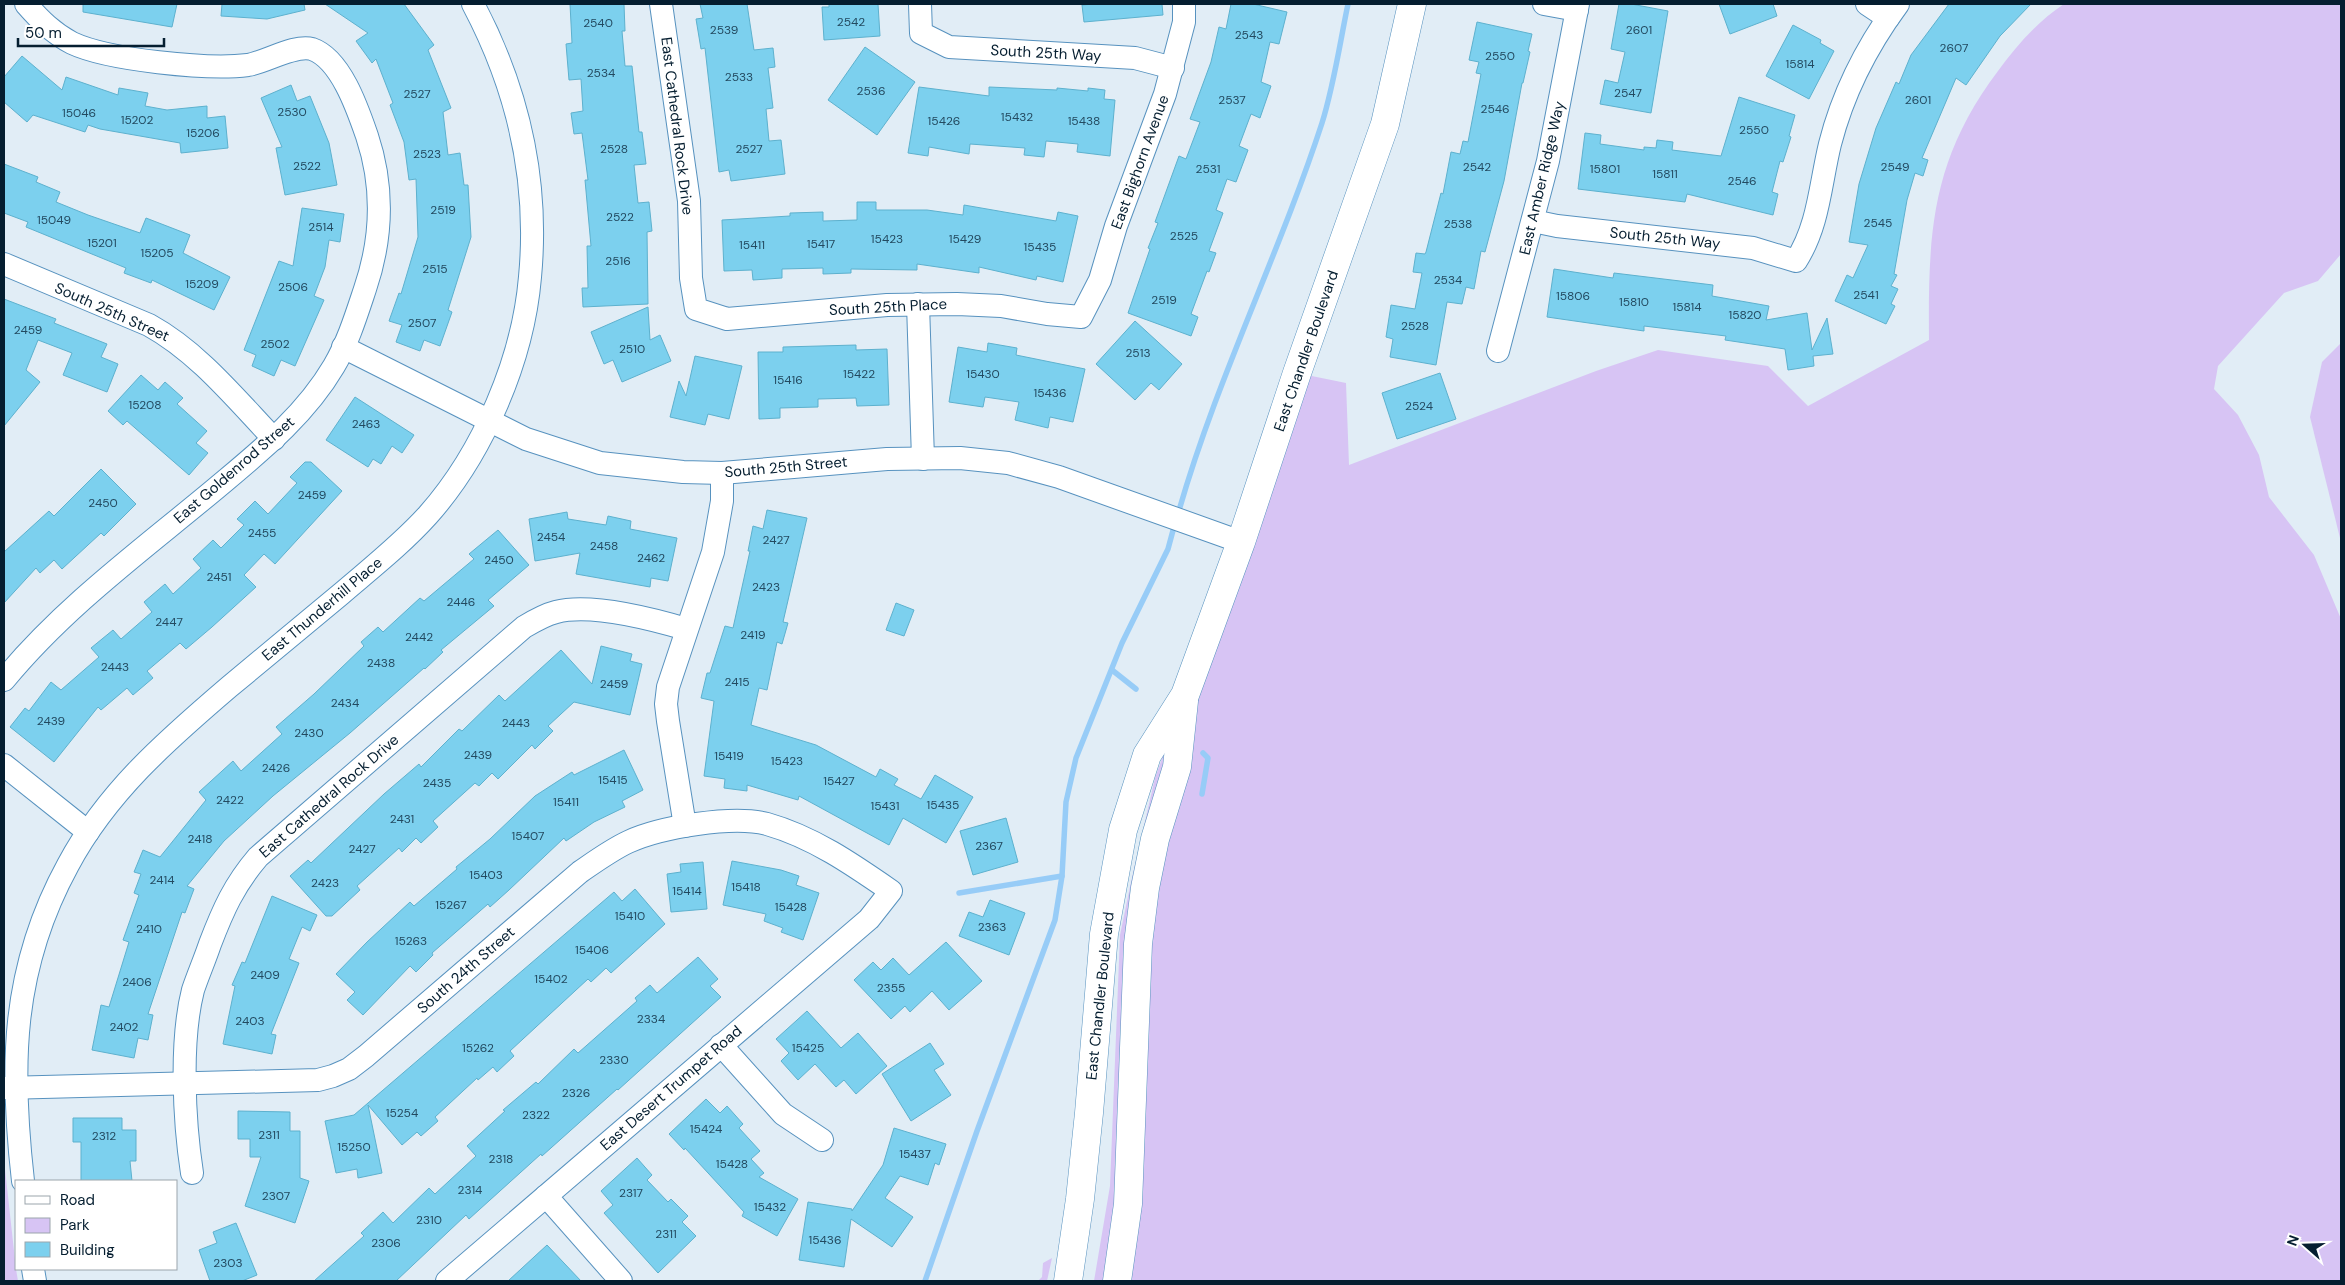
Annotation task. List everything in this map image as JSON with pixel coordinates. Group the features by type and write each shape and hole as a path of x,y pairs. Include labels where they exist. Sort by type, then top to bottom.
{"main road":[{"name":"East Chandler Boulevard","path":"1068,1281 1090,1113 1104,934 1123,830 1147,756 1185,695 1241,542 1297,373 1385,124 1412,4"},
{"name":"East Chandler Boulevard","path":"1117,1281 1128,1204 1138,944 1145,888 1155,839 1177,767 1185,695"}],"street":[{"name":"East Goldenrod Street","path":"4,680 23,657 58,622 274,439 293,420 320,387 353,326 372,268 380,226 377,181 369,143 356,105 332,62 311,49 292,50 249,65 186,65 110,54 73,43 45,26 26,4"},
{"name":"East Thunderhill Place","path":"23,1180 9,1088 18,1018 30,960 52,895 88,832 107,804 132,774 164,744 382,559 428,515 460,472 489,420 508,376 520,336 530,285 533,231 528,168 518,115 492,42 473,4"},
{"name":"East Cathedral Rock Drive","path":"660,4 689,201 690,278 696,309"},
{"name":"South 25th Way","path":"920,4 921,33 949,47 1136,58 1173,68"},
{"name":"East Bighorn Avenue","path":"1081,317 1100,280 1116,226 1173,68 1184,22 1184,4"},
{"path":"1544,4 1578,7"},
{"path":"1867,4 1892,11"},
{"name":"East Amber Ridge Way","path":"1498,350 1548,161 1578,7"},
{"name":"South 25th Way","path":"1533,220 1557,226 1754,248 1796,261 1814,226 1830,143 1848,88 1892,11"},
{"name":"South 25th Street","path":"4,264 149,325 170,336 189,350 274,439"},
{"name":"South 25th Place","path":"696,309 727,319 918,304 1001,306 1047,314 1081,317"},
{"path":"918,304 923,459"},
{"name":"South 25th Street","path":"343,347 548,448 600,464 683,472 722,473 887,459 960,458 1008,463 1059,478 1241,542"},
{"path":"684,826 666,704 672,669 713,552 722,501 722,473"},
{"name":"East Cathedral Rock Drive","path":"192,1173 187,1142 186,1042 194,990 229,896 241,876 258,857 524,627 543,616 573,609 591,610 655,620 686,629"},
{"path":"4,765 88,832"},
{"name":"South 24th Street","path":"9,1088 318,1080 333,1076 349,1069 366,1056 580,872 604,855 630,841 684,826 727,822 765,824 795,834 834,853 891,891"},
{"name":"East Desert Trumpet Road","path":"447,1281 869,919 891,891"},
{"path":"721,1045 783,1114 822,1140"},
{"path":"546,1196 621,1281"}],"green space":[{"path":"2064,4 2341,4 2341,254 2318,281 2284,293 2218,366 2214,389 2238,415 2259,455 2269,497 2314,555 2341,619 2341,1281 1094,1281 1110,1186 1120,935 1131,882 1155,778 1240,541 1297,373 1346,383 1349,465 1596,371 1658,350 1768,366 1808,406 1929,340 1930,265 1933,231 1946,167 1959,136 1976,104 1998,71 2028,34"},
{"path":"2341,343 2341,542 2310,417 2322,362"},
{"path":"4,1160 15,1270 18,1281 4,1281"},
{"path":"1052,1258 1047,1281 1038,1281 1042,1277 1043,1263"}],"building":[{"path":"83,4 177,4 172,27 83,12"},
{"path":"222,4 304,4 305,10 267,19 221,16"},
{"path":"325,4 404,4 434,45 428,50 451,108 443,112 448,155 460,153 464,185 468,185 471,237 448,310 452,312 440,346 424,340 420,351 396,342 402,325 389,321 399,293 401,294 418,237 416,179 409,180 404,142 390,105 393,103 376,59 372,63 356,41 368,33"},
{"path":"570,4 624,4 625,31 622,31 625,66 632,66 639,132 642,132 646,164 634,165 638,203 649,202 652,231 647,232 648,304 583,307 582,288 588,288 587,246 591,246 585,180 588,180 582,133 574,134 571,113 583,111 581,79 569,80 566,44 572,43"},
{"path":"700,4 747,4 754,50 773,48 775,67 768,68 773,108 766,109 769,141 781,140 785,174 731,181 729,170 719,172 705,48 701,49 696,19 703,18"},
{"path":"829,4 878,4 880,36 824,40 822,7 829,7"},
{"path":"1162,4 1163,15 1084,22 1082,5"},
{"path":"1231,4 1253,4 1287,12 1279,44 1270,42 1261,82 1271,86 1260,118 1251,114 1239,146 1248,150 1236,182 1227,179 1216,210 1223,213 1209,251 1216,253 1209,272 1207,271 1191,314 1198,317 1191,336 1128,313 1150,249 1148,248 1158,223 1155,222 1179,156 1186,159 1200,122 1190,119 1211,62 1219,27 1226,29"},
{"path":"1619,4 1631,4 1668,11 1651,113 1600,104 1605,80 1618,83 1625,52 1611,49"},
{"path":"1719,4 1773,4 1777,16 1730,34"},
{"path":"1949,4 2031,4 2000,36 1966,85 1956,78 1922,158 1928,160 1923,176 1915,173 1907,200 1894,274 1897,275 1891,286 1898,289 1891,304 1895,306 1886,324 1835,301 1847,275 1853,278 1868,245 1849,242 1859,184 1876,128 1896,82 1899,84 1911,55"},
{"path":"1477,22 1532,34 1504,181 1485,252 1481,251 1474,289 1466,287 1462,304 1447,302 1436,365 1390,357 1393,339 1386,337 1391,305 1415,309 1422,273 1413,272 1416,253 1425,254 1426,252 1441,193 1443,194 1451,152 1460,154 1463,141 1468,142 1481,74 1476,73 1479,62 1469,60"},
{"path":"1793,25 1821,40 1820,43 1834,51 1809,99 1766,76"},
{"path":"865,47 915,82 877,135 828,100"},
{"path":"22,56 62,90 66,77 118,95 119,88 148,93 145,106 167,110 207,106 207,118 225,116 228,148 181,153 180,143 100,129 88,125 85,132 33,115 27,122 4,102 4,77"},
{"path":"291,85 297,101 310,96 329,143 337,185 285,195 276,148 282,147 261,98"},
{"path":"919,87 989,96 989,87 1057,90 1057,88 1088,91 1088,88 1105,90 1104,99 1115,100 1110,156 1077,152 1078,144 1046,141 1044,157 1024,155 1025,148 970,144 969,154 929,147 928,156 908,153"},
{"path":"1739,97 1795,115 1789,136 1791,137 1783,162 1780,161 1772,192 1778,194 1773,215 1687,194 1685,202 1578,189 1585,133 1601,135 1600,144 1644,150 1644,147 1656,148 1657,140 1673,142 1672,150 1721,156"},
{"path":"4,164 38,177 36,182 60,192 56,202 88,215 140,233 146,218 190,235 183,253 230,277 214,310 152,280 151,283 124,273 126,268 26,227 28,222 4,213"},
{"path":"857,202 876,202 876,210 927,210 963,215 964,205 1056,221 1058,212 1078,216 1063,282 1037,276 1036,280 979,267 979,273 917,264 917,270 851,269 851,273 823,274 823,268 782,269 782,278 753,280 752,270 724,271 722,220 790,216 790,213 823,212 823,221 857,220"},
{"path":"302,208 344,214 340,242 329,240 325,267 314,296 324,300 295,366 281,360 274,376 252,366 256,355 244,350 279,261 293,266"},
{"path":"1554,269 1613,278 1614,273 1713,285 1712,296 1769,306 1766,320 1807,313 1812,350 1827,318 1833,354 1813,356 1814,366 1788,370 1785,349 1725,340 1726,336 1644,326 1644,331 1547,317"},
{"path":"4,299 56,319 54,323 107,344 101,357 118,364 107,392 63,375 72,353 38,340 26,370 40,382 4,426"},
{"path":"648,307 650,340 660,335 671,361 622,382 613,360 604,364 591,332"},
{"path":"1135,321 1182,364 1159,390 1151,383 1135,400 1096,364"},
{"path":"988,343 1017,348 1016,355 1085,369 1073,422 1050,417 1048,428 1015,420 1019,402 985,397 983,407 949,402 958,347 987,352"},
{"path":"856,345 856,350 887,349 889,405 857,406 856,398 818,399 818,407 780,408 780,418 759,419 758,352 783,352 783,347"},
{"path":"695,356 742,366 729,419 708,414 705,425 670,417 679,381 686,396"},
{"path":"1440,373 1456,419 1397,439 1382,393"},
{"path":"141,375 158,390 165,382 183,398 177,404 207,431 196,443 208,453 189,475 127,421 123,425 108,411"},
{"path":"355,397 414,435 402,453 392,446 381,464 373,459 368,467 326,440"},
{"path":"305,462 311,462 342,491 275,564 264,554 244,575 256,587 212,627 186,649 180,643 147,671 153,678 133,695 127,688 101,710 98,707 54,762 10,727 25,708 29,711 51,682 61,690 99,657 91,648 113,630 121,639 152,612 144,602 165,584 173,594 201,568 193,559 213,540 221,548 244,525 237,519 255,501 268,514 297,483 290,477"},
{"path":"101,469 136,504 104,536 101,533 62,569 54,560 40,573 36,568 4,603 4,552 49,511 54,516"},
{"path":"767,510 807,518 783,622 788,623 782,644 777,642 767,690 759,688 751,725 816,745 876,777 880,769 898,779 894,785 921,799 935,775 973,797 946,843 903,818 889,845 799,796 798,800 747,785 747,791 724,788 725,779 704,776 714,701 701,698 707,673 710,673 725,626 733,628 750,551 748,551 753,526 763,529"},
{"path":"567,512 568,519 606,525 608,516 631,521 630,529 677,538 668,581 651,578 650,587 576,574 580,553 535,561 529,519"},
{"path":"498,530 529,565 488,600 494,606 441,650 443,652 425,669 273,796 224,841 187,886 194,889 185,913 182,912 148,1014 153,1015 148,1040 138,1038 134,1058 92,1050 101,1005 109,1007 129,942 123,940 139,895 134,893 141,874 134,872 143,850 160,857 206,800 199,792 233,761 241,771 282,734 276,727 364,646 361,642 378,627 383,632 420,598 424,601 474,559 469,554"},
{"path":"896,603 914,610 904,636 886,630"},
{"path":"601,646 632,654 630,661 642,664 630,715 574,702 548,726 553,731 535,749 532,745 498,779 492,773 479,786 475,783 433,821 438,827 421,843 416,838 402,852 399,848 357,886 360,890 332,916 326,916 290,876 308,860 311,863 384,794 419,764 421,767 459,729 462,731 499,695 505,701 561,650 592,684"},
{"path":"624,750 643,790 622,801 625,807 594,822 566,841 564,838 490,907 488,904 432,953 433,955 416,972 410,966 363,1015 347,1000 355,992 336,974 410,902 414,906 490,839 535,796 572,772 574,775"},
{"path":"1006,818 1018,862 973,875 960,831"},
{"path":"732,861 781,870 799,876 796,885 819,893 803,940 781,932 783,928 764,921 766,914 723,905"},
{"path":"703,862 707,909 671,912 667,874 681,872 680,864"},
{"path":"635,889 665,924 611,973 606,968 591,982 588,979 510,1051 514,1056 497,1072 493,1067 478,1080 477,1078 435,1117 438,1121 421,1136 417,1132 402,1145 368,1105 382,1173 358,1178 357,1169 336,1173 325,1121 354,1115 614,892 622,901"},
{"path":"272,896 317,915 310,931 302,927 289,959 299,963 271,1034 276,1035 272,1054 223,1044 235,986 232,985 242,962 245,963"},
{"path":"990,900 1025,913 1009,955 959,936 969,912 983,917"},
{"path":"946,942 982,981 949,1010 932,991 910,1012 905,1006 891,1019 854,980 873,962 881,970 893,958 909,975"},
{"path":"698,957 718,979 710,986 721,997 618,1090 542,1156 541,1154 469,1219 466,1215 396,1281 314,1281 364,1236 361,1233 383,1212 393,1223 429,1188 435,1194 476,1156 467,1146 505,1111 503,1110 536,1082 538,1084 574,1049 578,1053 637,1001 635,998 650,985 657,993"},
{"path":"807,1011 841,1048 858,1033 887,1066 856,1094 844,1080 836,1087 815,1064 798,1080 781,1061 789,1053 776,1039"},
{"path":"930,1043 944,1064 934,1070 951,1095 911,1121 882,1074"},
{"path":"706,1099 720,1113 727,1106 743,1124 739,1128 760,1151 751,1159 764,1173 759,1177 798,1199 777,1236 742,1216 744,1212 685,1148 684,1150 669,1134"},
{"path":"238,1111 290,1112 290,1131 300,1131 300,1178 309,1181 295,1223 245,1206 261,1157 250,1157 250,1139 238,1139"},
{"path":"73,1118 122,1118 122,1130 136,1130 136,1161 130,1161 132,1180 81,1180 81,1142 73,1142"},
{"path":"894,1128 946,1144 939,1165 935,1163 928,1185 900,1176 885,1198 913,1217 892,1247 851,1219 844,1267 799,1260 808,1202 852,1209 852,1211 883,1165"},
{"path":"637,1158 652,1175 647,1180 668,1202 671,1199 688,1216 682,1222 696,1236 658,1273 604,1213 613,1205 601,1191"},
{"path":"236,1223 257,1275 242,1281 210,1281 199,1250 217,1243 213,1232"},
{"path":"547,1245 581,1281 508,1281"}],"waterway":[{"path":"1178,514 1210,415 1287,221 1322,123 1348,4"},
{"path":"925,1281 977,1131 1055,920 1062,876 1066,802 1076,758 1122,643 1168,549 1175,523"},
{"path":"1112,670 1136,689"},
{"path":"1202,794 1208,758 1203,753"},
{"path":"959,893 1062,876"}]}
